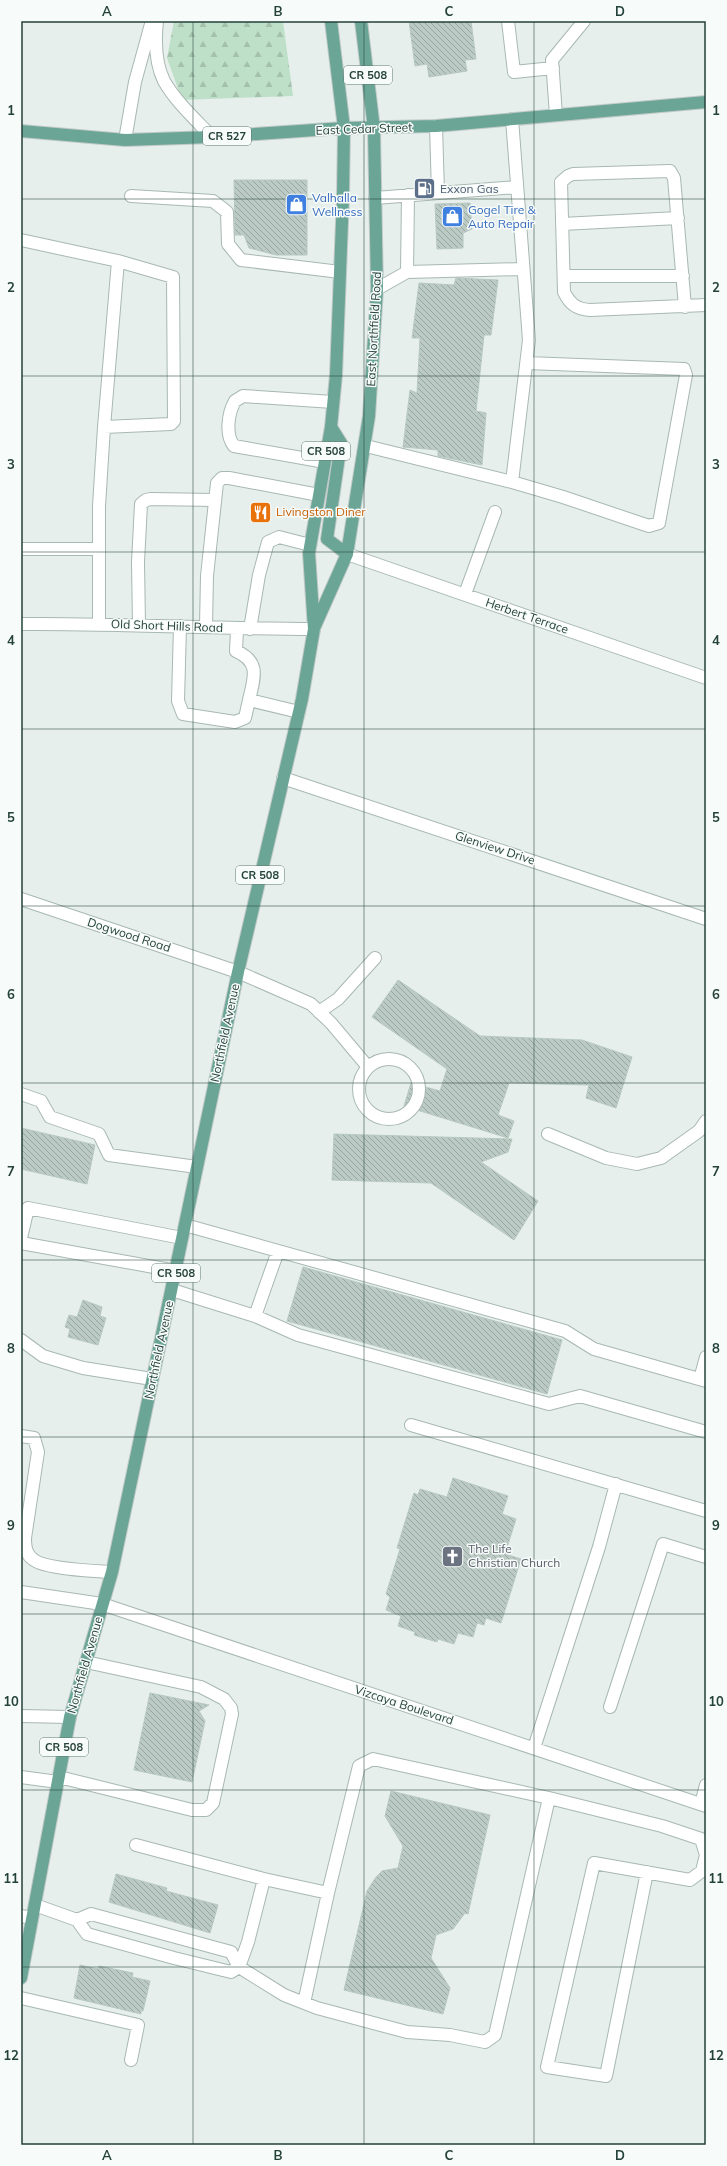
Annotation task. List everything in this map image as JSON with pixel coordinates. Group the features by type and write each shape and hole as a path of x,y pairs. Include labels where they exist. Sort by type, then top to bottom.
{"main road":[{"name":"East Northfield Road","path":"302,699 314,629 309,554 331,427 340,272 344,128 331,21"},
{"name":"East Northfield Road","path":"314,629 347,554 366,446 377,289 374,129 361,21"},
{"name":"East Cedar Street","path":"21,131 125,140 212,137 344,128 374,129 436,126 706,102"},
{"path":"331,427 342,443 327,539 347,554"},
{"name":"Northfield Avenue","path":"21,1978 27,1917 35,1906 70,1717 112,1572 238,972 302,699"}],"street":[{"path":"125,140 134,82 152,21"},
{"path":"156,21 155,47 164,81 181,103 212,137"},
{"path":"508,21 514,72 553,68"},
{"path":"556,115 552,60 584,21"},
{"path":"512,119 529,340 512,482"},
{"path":"436,126 438,193"},
{"path":"685,307 674,178 670,171 581,174 568,176 560,182 564,292 570,303 582,309 685,307 706,305"},
{"path":"375,198 517,187"},
{"path":"407,272 408,195"},
{"path":"130,196 213,201 227,212 228,244 241,260 340,272"},
{"path":"562,224 678,218"},
{"path":"21,240 118,261 173,277 174,421 171,424 104,427"},
{"path":"99,624 99,549 104,427 118,261"},
{"path":"377,289 407,272 523,269"},
{"path":"564,276 683,276"},
{"path":"366,446 512,482 564,497 649,526 659,523 686,375 684,369 527,363"},
{"path":"325,462 234,446 229,437 231,411 235,401 243,396 333,402"},
{"path":"206,626 207,576 217,483 222,478 230,478 319,495"},
{"path":"138,625 138,562 141,504 146,500 151,499 215,500"},
{"path":"465,594 495,512"},
{"path":"250,629 259,575 268,542 279,537 310,545"},
{"path":"21,549 99,549"},
{"name":"Herbert Terrace","path":"347,554 706,678"},
{"name":"Old Short Hills Road","path":"21,624 99,624 206,626 237,629 314,629"},
{"path":"180,626 178,701 183,714 235,722 245,718 256,673 252,664 244,655 236,651 237,629"},
{"path":"249,700 299,712"},
{"name":"Glenview Drive","path":"283,778 706,918"},
{"name":"Dogwood Road","path":"21,899 238,972 310,1004 319,1012 368,1067"},
{"path":"319,1012 338,999 375,958"},
{"path":"386,1059 396,1059 406,1063 413,1070 418,1079 420,1089 418,1099 413,1108 406,1115 397,1119 387,1120 369,1112 359,1095 359,1085 362,1075 368,1067 376,1062 386,1059"},
{"path":"21,1094 41,1100 50,1117 100,1134 106,1151 112,1156 197,1167"},
{"path":"548,1134 606,1158 637,1164 661,1158 699,1131 706,1121"},
{"path":"21,1238 28,1208 182,1238"},
{"path":"185,1225 565,1331 594,1349 703,1380 706,1358"},
{"path":"21,1243 176,1271"},
{"path":"254,1316 278,1250"},
{"path":"172,1290 254,1316 298,1335 549,1404 580,1396 706,1432"},
{"path":"21,1340 43,1356 83,1368 152,1379"},
{"path":"411,1425 706,1511"},
{"path":"21,1436 34,1438 38,1452 24,1538 26,1550 35,1561 72,1570 112,1572"},
{"path":"534,1748 599,1547 616,1484"},
{"path":"610,1707 662,1544 706,1557"},
{"name":"Vizcaya Boulevard","path":"21,1592 102,1604 703,1805"},
{"path":"21,1777 58,1780 192,1810 206,1810 213,1803 232,1714 231,1708 224,1699 201,1687 86,1662"},
{"path":"21,1716 70,1717"},
{"path":"304,2002 328,1893 359,1766 373,1759 549,1798 662,1826 701,1839 706,1855 702,1871 690,1880 647,1872 594,1863 547,2067 606,2076 647,1872"},
{"path":"703,1805 706,1786"},
{"path":"77,1920 91,1914 232,1952 239,1966 284,1995 339,2015 407,2032 450,2035 485,2042 495,2035 549,1798"},
{"path":"136,1844 264,1879 328,1893"},
{"path":"35,1906 77,1920 88,1934 231,1972 239,1966 248,1942 264,1879"},
{"path":"21,1998 138,2025 131,2060"}],"green space":[{"path":"174,21 283,21 293,96 182,100 167,58"}],"building":[{"path":"409,21 471,21 476,59 465,60 467,71 429,77 427,64 415,66"},
{"path":"234,180 307,180 307,255 276,255 249,248 244,235 235,235"},
{"name":"Gogel Tire & Auto Repair","path":"470,203 472,229 463,233 463,248 437,249 435,204"},
{"path":"456,278 498,280 491,335 484,335 476,411 486,413 482,465 438,456 438,450 403,447 410,390 417,393 420,338 412,338 419,283 454,285"},
{"path":"398,980 480,1036 582,1040 632,1057 616,1108 586,1098 589,1085 509,1083 498,1115 514,1121 508,1138 404,1106 411,1083 440,1091 447,1069 372,1017"},
{"path":"21,1128 95,1145 87,1184 21,1169"},
{"path":"334,1134 512,1139 508,1152 481,1162 538,1201 514,1240 431,1183 332,1180"},
{"path":"303,1267 562,1340 547,1394 287,1321"},
{"path":"83,1300 102,1307 100,1316 106,1318 98,1345 68,1337 70,1329 65,1327 69,1315 77,1317"},
{"path":"453,1478 508,1496 502,1514 516,1519 505,1554 521,1559 501,1623 486,1618 484,1625 477,1623 473,1637 458,1633 454,1644 438,1639 437,1642 414,1635 415,1632 398,1626 401,1616 386,1610 390,1597 386,1594 400,1549 397,1548 414,1493 418,1495 420,1489 447,1497"},
{"path":"150,1693 209,1705 199,1711 205,1721 192,1782 134,1770"},
{"path":"391,1791 490,1815 468,1914 465,1913 453,1929 436,1935 431,1958 450,1988 443,2014 344,1990 367,1891 382,1871 398,1868 403,1846 385,1816"},
{"path":"116,1874 167,1888 166,1891 218,1905 210,1933 109,1902"},
{"path":"80,1965 98,1969 99,1966 133,1973 132,1977 150,1981 141,2014 74,1998"}],"place":[{"name":"Exxon Gas","path":"424,189"},
{"name":"Valhalla Wellness","path":"296,205"},
{"name":"Gogel Tire & Auto Repair","path":"453,217"},
{"name":"Livingston Diner","path":"261,512"},
{"name":"The Life Christian Church","path":"453,1556"}]}
